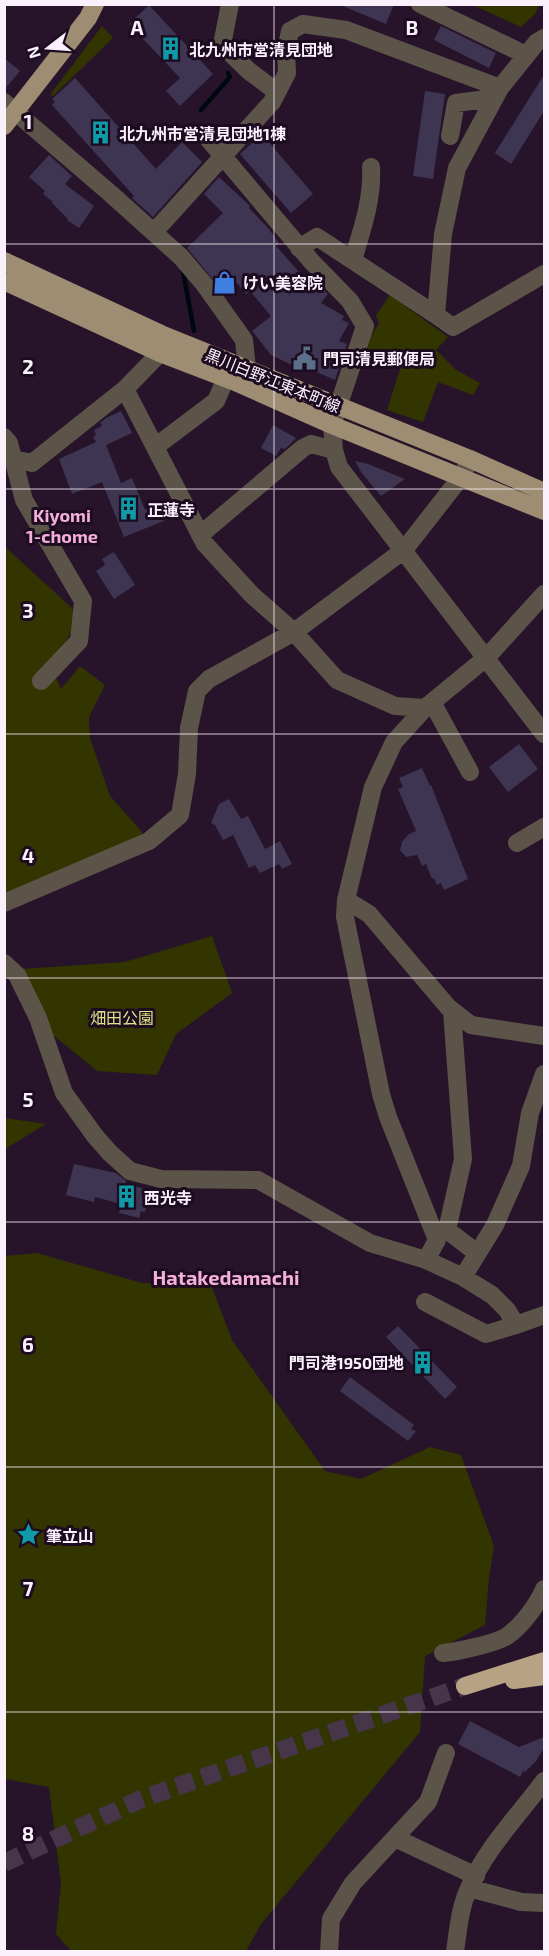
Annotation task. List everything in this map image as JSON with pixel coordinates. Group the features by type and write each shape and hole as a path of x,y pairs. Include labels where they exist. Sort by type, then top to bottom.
{"highway":[{"path":"544,1661 465,1686 544,1676"}],"main road":[{"path":"4,126 10,106 88,18 95,4"},
{"name":"黒川白野江東本町線","path":"4,261 161,334 470,459 544,492"},
{"name":"黒川白野江東本町線","path":"4,281 160,353 226,378 332,425 544,511"}],"street":[{"path":"230,4 222,45 249,71 277,92"},
{"path":"420,4 526,55"},
{"path":"154,232 272,102 287,73 286,50 290,31 303,24 346,30 497,93"},
{"path":"436,315 443,234 457,168 497,93 537,42 544,38"},
{"path":"450,136 456,103 497,93"},
{"path":"10,106 181,257 204,284 244,340 247,369"},
{"path":"205,135 299,248 350,302 365,326 332,425 334,450 339,467 543,729"},
{"path":"353,260 363,227 372,181 371,166"},
{"path":"299,248 317,237 453,327 544,274"},
{"path":"9,459 33,464 125,389 160,353"},
{"path":"155,447 216,401 226,378"},
{"path":"125,389 205,544 252,595 294,632 337,680 395,706 429,705"},
{"path":"4,437 9,443 9,459 24,500 83,601 79,641 41,681"},
{"path":"200,535 303,448 311,444 334,450"},
{"path":"4,903 149,841 180,815 187,774 189,728 197,691 209,679 294,632 404,550 460,477 470,459"},
{"path":"426,1260 437,1240 381,1094 345,917 346,900 373,787 394,742 429,705 487,657 544,594"},
{"path":"429,705 470,772"},
{"path":"517,843 544,827"},
{"path":"346,900 369,914 452,1011 471,1025 544,1036"},
{"path":"4,963 17,975 38,1018 64,1093 95,1136 130,1171 161,1179 258,1180 370,1244 426,1260 463,1277 492,1295 507,1310 516,1325"},
{"path":"452,1011 463,1159 447,1230 477,1253"},
{"path":"463,1277 495,1225 521,1166 530,1113 544,1074"},
{"path":"425,1302 486,1334 544,1315"},
{"path":"443,1653 453,1653 506,1637 538,1604 544,1589"},
{"path":"329,1952 331,1918 354,1883 428,1802 447,1753"},
{"path":"455,1952 458,1925 473,1882 490,1853 544,1780"},
{"path":"394,1838 473,1882 521,1902 544,1903"}],"green space":[{"path":"539,4 535,14 521,27 473,5"},
{"path":"102,26 113,38 53,96 50,95"},
{"path":"390,295 448,337 436,350 456,370 480,383 473,395 438,382 423,422 387,410 401,366 365,347 379,323 376,315"},
{"path":"4,546 72,608 75,623 59,656 50,663 61,689 80,666 105,685 89,717 90,738 110,796 142,832 141,838 4,896"},
{"name":"畑田公園","path":"212,936 232,993 176,1034 157,1075 97,1071 53,1035 22,969 125,962"},
{"path":"5,1118 46,1124 5,1149"},
{"path":"37,1253 142,1283 211,1285 232,1340 325,1471 361,1479 430,1447 461,1455 494,1546 485,1625 425,1656 420,1732 261,1924 246,1951 71,1951 56,1934 61,1884 49,1787 5,1779 5,1256"}],"building":[{"path":"338,4 394,4 386,24"},
{"name":"北九州市営清見団地","path":"149,5 213,74 180,106 166,91 180,78 129,24"},
{"path":"441,26 496,53 489,68 434,40"},
{"path":"4,58 20,71 4,90"},
{"path":"544,75 544,111 511,164 495,153"},
{"path":"75,78 156,169 182,142 202,162 153,217 132,198 134,196 52,105 55,102 52,99"},
{"path":"425,91 445,94 433,179 413,176"},
{"path":"262,134 313,194 291,213 240,154"},
{"path":"49,155 72,176 65,184 94,206 79,228 67,220 53,202 43,194 45,191 29,177"},
{"path":"219,177 250,206 249,208 279,243 276,246 298,273 316,289 319,286 328,294 321,303 344,316 342,320 349,323 339,341 347,344 335,380 271,355 252,331 271,316 250,291 246,294 237,283 224,293 187,248 223,213 204,194"},
{"path":"121,411 132,433 106,445 121,483 132,478 145,510 164,502 171,518 124,537 102,482 72,494 59,459 96,442 93,437 96,435 94,430 102,426 100,423 106,418"},
{"path":"273,425 296,438 285,449 281,448 276,456 261,448"},
{"path":"355,461 368,464 405,479 381,496"},
{"name":"正蓮寺","path":"114,552 135,585 114,599 96,571 105,565 102,559"},
{"path":"519,744 538,769 508,792 489,767"},
{"path":"422,768 431,785 468,879 444,890 441,883 437,885 434,878 432,879 426,864 422,866 417,855 406,857 400,850 402,842 409,834 416,831 398,789 403,787 399,778"},
{"path":"229,799 241,819 248,816 265,849 280,841 292,864 282,869 279,864 260,873 255,865 249,868 233,835 223,840 215,825 211,823 219,804"},
{"path":"74,1164 116,1173 126,1181 125,1184 150,1190 145,1212 141,1211 139,1218 119,1213 121,1204 95,1197 94,1202 66,1195"},
{"name":"門司港1950団地","path":"398,1326 457,1387 445,1399 386,1337"},
{"path":"350,1377 414,1425 411,1429 416,1431 408,1441 340,1391"},
{"path":"470,1721 519,1747 544,1737 544,1748 536,1761 525,1772 523,1771 520,1777 458,1744"}],"waterway":[{"path":"201,110 230,77 228,73"},
{"path":"183,271 194,331"}],"tunnel":[{"path":"4,1863 141,1799 465,1686"}],"place":[{"name":"北九州市営清見団地","path":"171,49"},
{"name":"北九州市営清見団地1棟","path":"101,133"},
{"name":"けい美容院","path":"225,282"},
{"name":"門司清見郵便局","path":"305,358"},
{"name":"正蓮寺","path":"129,509"},
{"name":"西光寺","path":"126,1197"},
{"name":"門司港1950団地","path":"422,1362"},
{"name":"筆立山","path":"28,1535"}],"district":[{"name":"Kiyomi 1-chome","path":"62,525"},
{"name":"Hatakedamachi","path":"226,1277"}]}
